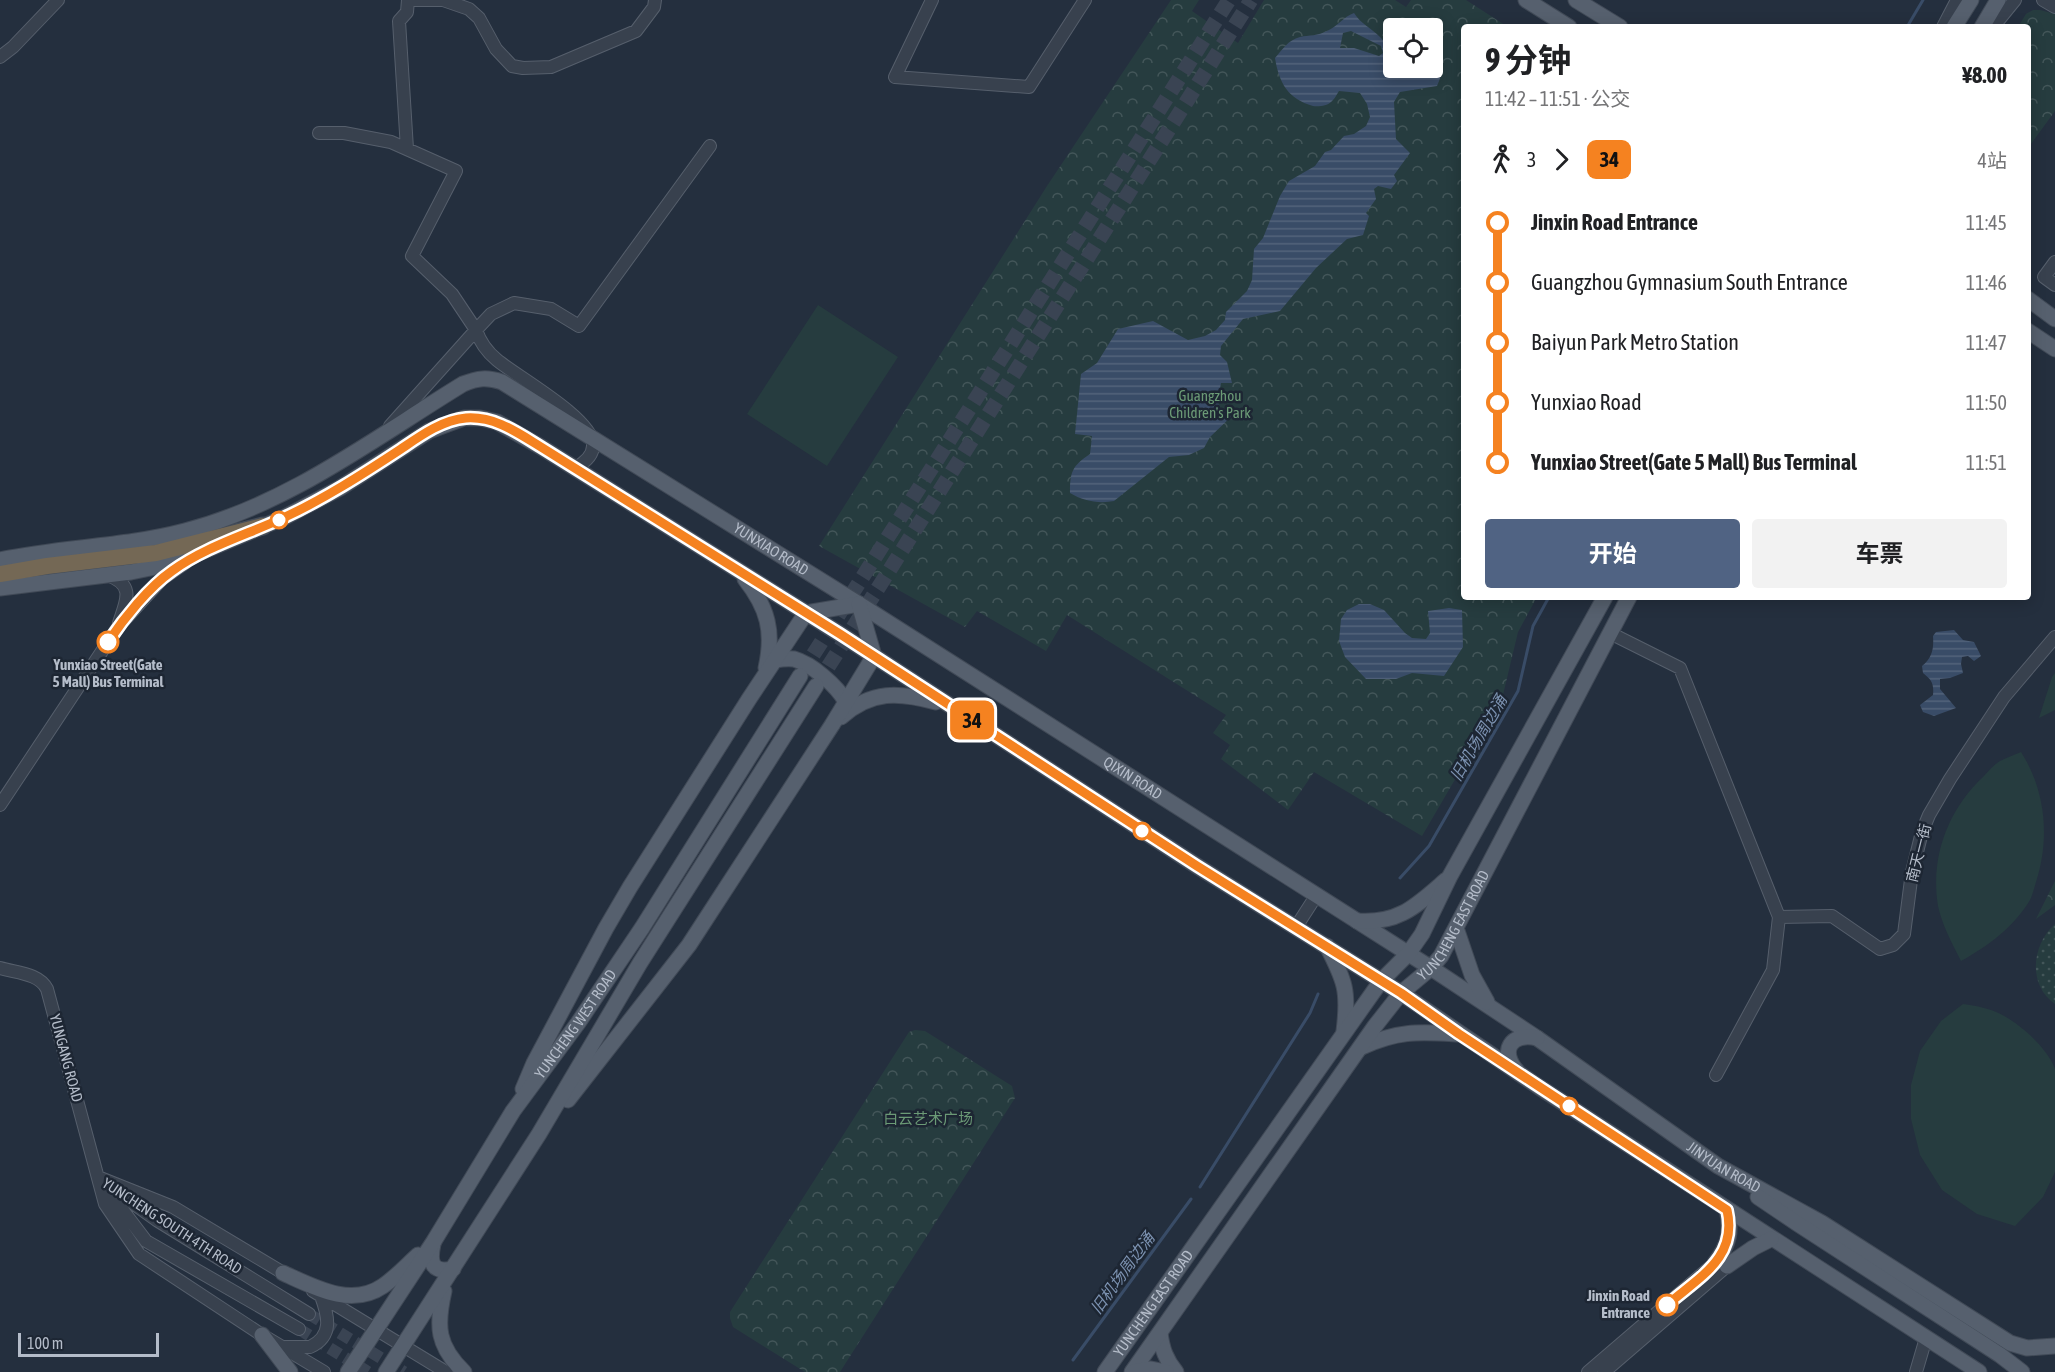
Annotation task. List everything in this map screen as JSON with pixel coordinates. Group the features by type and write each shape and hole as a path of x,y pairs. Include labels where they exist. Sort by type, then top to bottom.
{"highway":[{"path":"0,574 156,553 263,526"}],"main road":[{"path":"1526,0 1564,24"},
{"path":"1576,0 1615,24"},
{"path":"1956,24 1971,0"},
{"path":"1984,24 1998,0"},
{"path":"2031,301 2055,319"},
{"path":"2031,333 2055,349"},
{"name":"YUNXIAO ROAD","path":"0,560 130,543 209,525 302,485 463,384 477,378 488,377 502,382 591,436 859,604"},
{"path":"0,588 143,570 175,563 283,518 340,488 429,431 446,423 464,418 480,418 497,422 840,634 1197,866 1401,993 1459,1034 1771,1239 1979,1372"},
{"path":"721,561 742,575 765,612 770,639 765,675"},
{"name":"YUNCHENG EAST ROAD","path":"1105,1372 1381,981 1408,954 1422,934 1450,876 1603,600"},
{"name":"YUNCHENG EAST ROAD","path":"1133,1372 1359,1048 1401,993 1431,968 1441,956 1627,600"},
{"path":"513,1111 534,1063 606,928 806,613 859,604 874,656 832,725 689,945 618,1038 539,1134"},
{"name":"QIXIN ROAD","path":"859,604 1408,954"},
{"path":"775,660 799,661 829,681 842,694 846,702"},
{"name":"YUNCHENG WEST ROAD","path":"348,1372 434,1241 513,1111 611,974 800,676"},
{"name":"YUNCHENG WEST ROAD","path":"386,1372 539,1134 640,963 816,686"},
{"path":"832,725 857,704 877,696 915,696 950,705"},
{"path":"1355,921 1383,921 1410,911 1450,876"},
{"path":"1456,928 1472,975 1489,1006"},
{"path":"1327,946 1346,988 1347,1008 1344,1034"},
{"name":"JINYUAN ROAD","path":"1408,954 1537,1038 1718,1166 1822,1222 2010,1343 2027,1348 2055,1346"},
{"path":"1359,1048 1393,1035 1459,1034"},
{"path":"1519,1073 1510,1063 1508,1056 1510,1045 1525,1035 1537,1038"},
{"path":"1311,1079 1329,1092"},
{"path":"1718,1166 1798,1224 2001,1355 2022,1372"},
{"path":"1721,1264 1730,1225 1727,1210"},
{"path":"1721,1264 1771,1239"},
{"path":"434,1241 431,1259 434,1266 439,1270 453,1269 444,1289 439,1328 448,1354 464,1372"},
{"path":"283,1273 329,1293 362,1295 383,1286 434,1241"},
{"path":"1178,1269 1196,1280"},
{"path":"1160,1334 1165,1355 1176,1372"},
{"path":"262,1335 290,1372"},
{"path":"1133,1372 1151,1369 1166,1372"}],"street":[{"path":"0,57 13,47 58,0"},
{"path":"407,149 399,21 407,12 408,0 443,0 469,9 479,18 496,49 512,66 523,68 551,67 636,31 654,7 655,0"},
{"path":"933,0 895,76 1029,87 1085,0"},
{"path":"1945,24 1957,0"},
{"path":"1996,24 2015,0"},
{"path":"2043,0 2055,7"},
{"path":"319,133 344,133 391,142 456,171 412,256 452,294 476,330 480,342 497,360 567,410 591,436 592,452 588,459 574,468"},
{"path":"384,433 491,314 514,303 551,309 579,326 710,146"},
{"path":"2055,262 2044,277 2055,285"},
{"path":"0,805 118,627 162,579 189,561 224,543"},
{"path":"106,574 123,583 128,594 118,627"},
{"path":"1610,633 1680,668 1779,917 1773,970 1716,1075"},
{"name":"南天一街","path":"1779,917 1832,916 1880,949 1893,945 1899,940 1904,934 1912,872 1922,832 1929,815 1950,778 2004,697 2055,637"},
{"path":"1296,927 1316,896"},
{"name":"YUNGANG ROAD","path":"0,968 36,978 47,989 105,1204 139,1254 262,1335 324,1372"},
{"path":"98,1177 173,1207 446,1372"},
{"name":"YUNCHENG SOUTH 4TH ROAD","path":"98,1177 158,1221 309,1314"},
{"name":"YUNCHENG SOUTH 4TH ROAD","path":"98,1177 146,1241 299,1329"},
{"path":"1588,1372 1721,1264"},
{"path":"1604,1372 1721,1264"},
{"path":"281,1347 310,1347 322,1336 328,1321 321,1296"},
{"path":"1916,1372 1926,1338"}],"green space":[{"name":"Guangzhou Children's Park","path":"1171,0 1199,0 1192,11 1238,43 1264,0 1395,0 1406,7 1411,0 1466,0 1503,24 1461,24 1461,600 1535,600 1518,632 1502,699 1422,836 1314,772 1288,810 1221,759 1230,745 1213,733 1226,715 1067,615 1046,651 977,611 965,627 819,546 1047,186"},
{"path":"2033,10 2040,10 2055,14 2055,111 2031,144 2031,24 2020,24 2026,14"},
{"path":"818,305 898,357 827,466 747,414"},
{"path":"2055,673 2055,710 2039,718 2052,677"},
{"path":"2021,752 2036,783 2043,816 2043,849 2036,882 2030,900 2016,919 1981,949 1961,961 1938,906 1936,888 1939,852 1951,819 1971,790 1997,763"},
{"path":"2055,881 2055,905 2036,919"},
{"path":"2055,924 2055,1004 2040,986 2036,964 2041,942"},
{"path":"1963,1004 1991,1010 2019,1026 2045,1051 2055,1069 2055,1172 2043,1197 2015,1226 1977,1214 1942,1190 1920,1155 1911,1119 1911,1085 1920,1051 1941,1021"},
{"name":"白云艺术广场","path":"925,1031 1012,1086 1015,1098 840,1372 805,1372 733,1327 730,1312 909,1032"}],"water":[{"path":"1354,13 1383,40 1383,53 1383,78 1440,78 1437,86 1400,92 1394,102 1396,139 1410,153 1394,175 1397,181 1391,189 1378,186 1374,189 1376,199 1366,213 1369,216 1363,235 1347,239 1316,268 1280,311 1243,319 1221,346 1220,355 1227,362 1232,383 1221,383 1219,394 1213,393 1212,398 1219,399 1218,410 1236,412 1210,437 1204,448 1189,455 1169,457 1114,501 1091,501 1070,493 1073,470 1090,454 1092,436 1075,434 1081,374 1097,363 1118,329 1153,321 1188,340 1205,336 1216,330 1225,320 1226,312 1247,291 1252,280 1254,249 1263,238 1280,196 1289,181 1315,166 1325,152 1331,150 1344,136 1354,134 1366,126 1370,117 1367,104 1360,93 1339,91 1332,101 1322,106 1304,103 1286,89 1279,75 1275,58 1292,40 1324,33","holes":["1351,31 1381,46 1383,53 1379,56 1354,48 1340,48 1343,33"]},
{"path":"1359,604 1370,604 1384,610 1412,638 1426,639 1430,633 1428,611 1449,608 1462,610 1463,647 1444,676 1412,673 1396,679 1366,679 1345,657 1339,641 1341,619 1347,610"},
{"path":"1954,630 1963,640 1974,642 1981,656 1974,661 1968,656 1962,657 1963,673 1940,679 1940,689 1956,708 1934,716 1923,712 1920,705 1933,695 1932,682 1923,673 1922,666 1932,653 1933,636 1936,632"}],"waterway":[{"name":"旧机场周边涌","path":"1909,24 1923,0"},
{"name":"旧机场周边涌","path":"1400,878 1429,846 1518,691 1533,626 1547,600"},
{"name":"旧机场周边涌","path":"1200,1187 1310,1013 1318,994"},
{"name":"旧机场周边涌","path":"1073,1360 1191,1199"}],"tunnel":[{"path":"801,674 1229,0"},
{"path":"816,686 1251,0"},
{"path":"309,1314 404,1372"},
{"path":"299,1329 368,1372"}],"bus line":[{"name":"34","path":"108,642 118,627 173,570 224,543 316,501 429,431 446,423 464,418 480,418 497,422 541,447 840,634 1197,866 1401,993 1459,1034 1727,1210 1730,1233 1723,1252 1715,1263 1667,1305"}],"place":[{"name":"Yunxiao Street(Gate 5 Mall) Bus Terminal","path":"108,642"},
{"name":"Jinxin Road Entrance","path":"1667,1305"}]}
